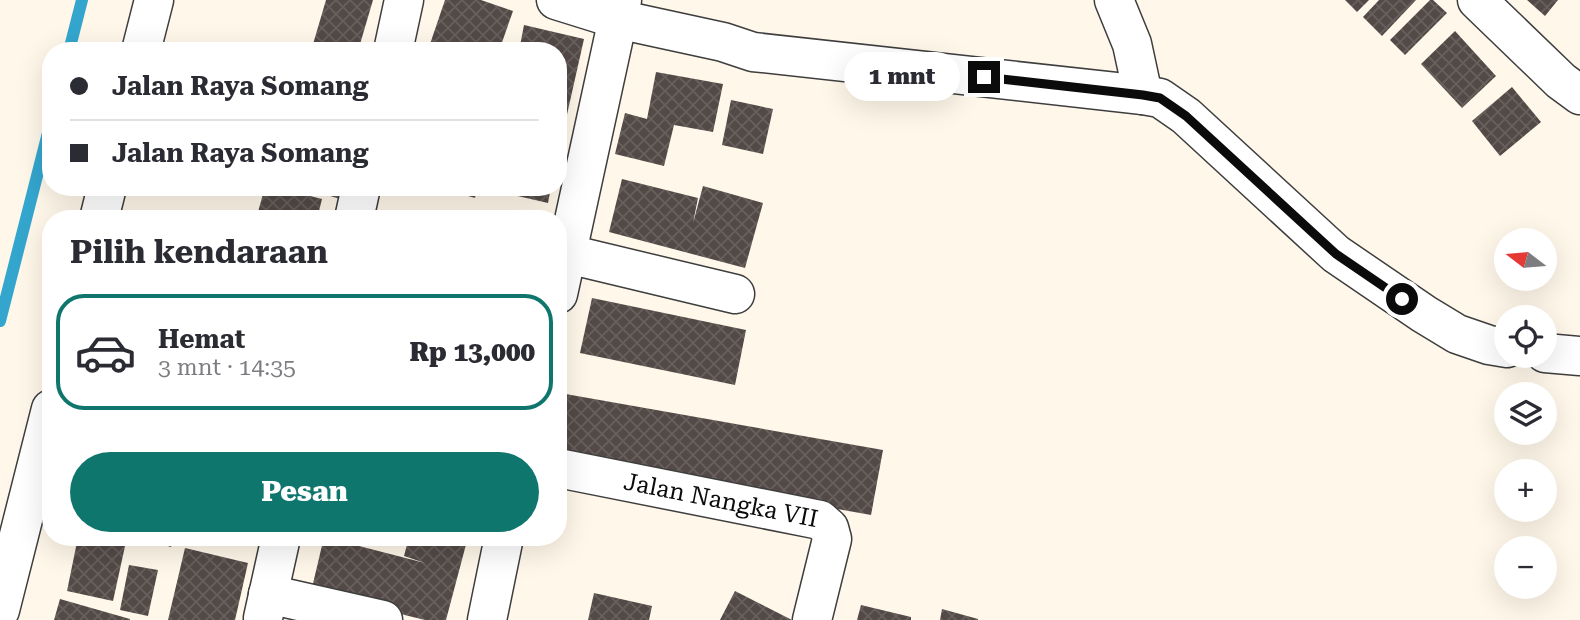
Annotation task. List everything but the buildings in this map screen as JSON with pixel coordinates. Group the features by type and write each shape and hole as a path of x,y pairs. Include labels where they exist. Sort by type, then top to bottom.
{"street":[{"path":"143,42 154,0"},
{"path":"395,42 404,0"},
{"path":"556,0 620,10 753,52 1160,98 1186,116 1336,254 1457,334 1494,346"},
{"path":"1114,0 1132,44 1143,95"},
{"path":"1477,0 1561,81 1580,95"},
{"path":"567,258 620,10"},
{"path":"568,254 735,294"},
{"path":"1557,354 1580,356"},
{"path":"0,610 42,444"},
{"name":"Jalan Nangka VII","path":"567,470 820,520 828,528 832,539 812,620"},
{"path":"279,546 265,607 383,620"},
{"path":"487,620 501,546"}],"waterway":[{"path":"71,42 82,0"},
{"path":"0,321 42,156"}],"route":[{"path":"984,77 1160,98 1186,116 1336,254 1402,299"}]}
